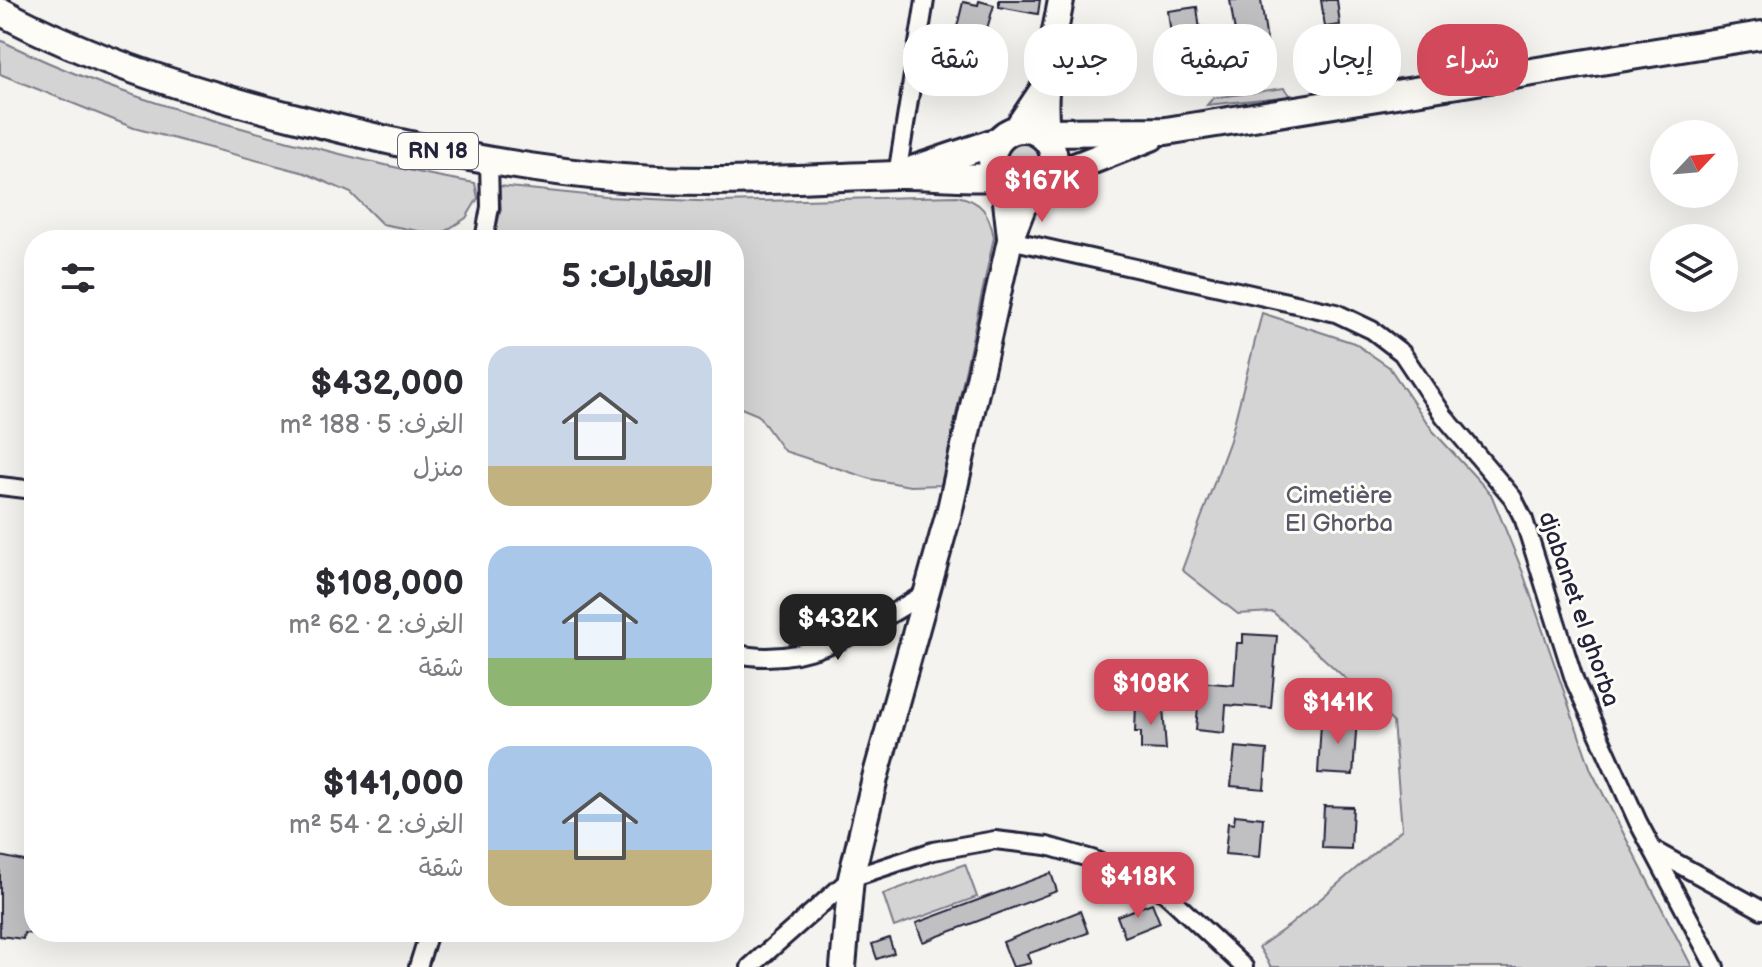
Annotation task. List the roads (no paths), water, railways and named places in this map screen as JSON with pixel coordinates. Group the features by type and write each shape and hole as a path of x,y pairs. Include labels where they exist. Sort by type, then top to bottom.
{"main road":[{"path":"1057,24 1061,0"},
{"name":"RN 18","path":"0,11 109,61 227,100 395,143 489,161 638,178 729,181 897,175 1000,181"},
{"name":"RN 18","path":"897,175 1037,132 1166,131 1762,35"},
{"path":"843,967 851,878 950,509 1010,240 1023,207 1053,163 1037,132 1045,96"},
{"path":"1010,240 1000,181 992,159 1037,132 1045,96"},
{"name":"RN 18","path":"1042,183 1166,131"},
{"path":"1000,181 1019,191 1042,183"}],"street":[{"path":"897,175 925,0"},
{"path":"486,230 490,207 489,161"},
{"name":"djabanet el ghorba","path":"1010,240 1336,313 1372,330 1402,353 1444,416 1513,498 1524,520 1575,682 1653,850 1715,967"},
{"path":"0,486 24,489"},
{"path":"744,656 796,654 823,647 861,632 927,592"},
{"path":"750,967 851,878 968,843 995,840 1047,846 1092,859 1165,893 1244,967"},
{"path":"1653,850 1762,910"},
{"path":"418,967 426,942"}],"park label":[{"name":"Cimetière El Ghorba","path":"1339,509"}]}
